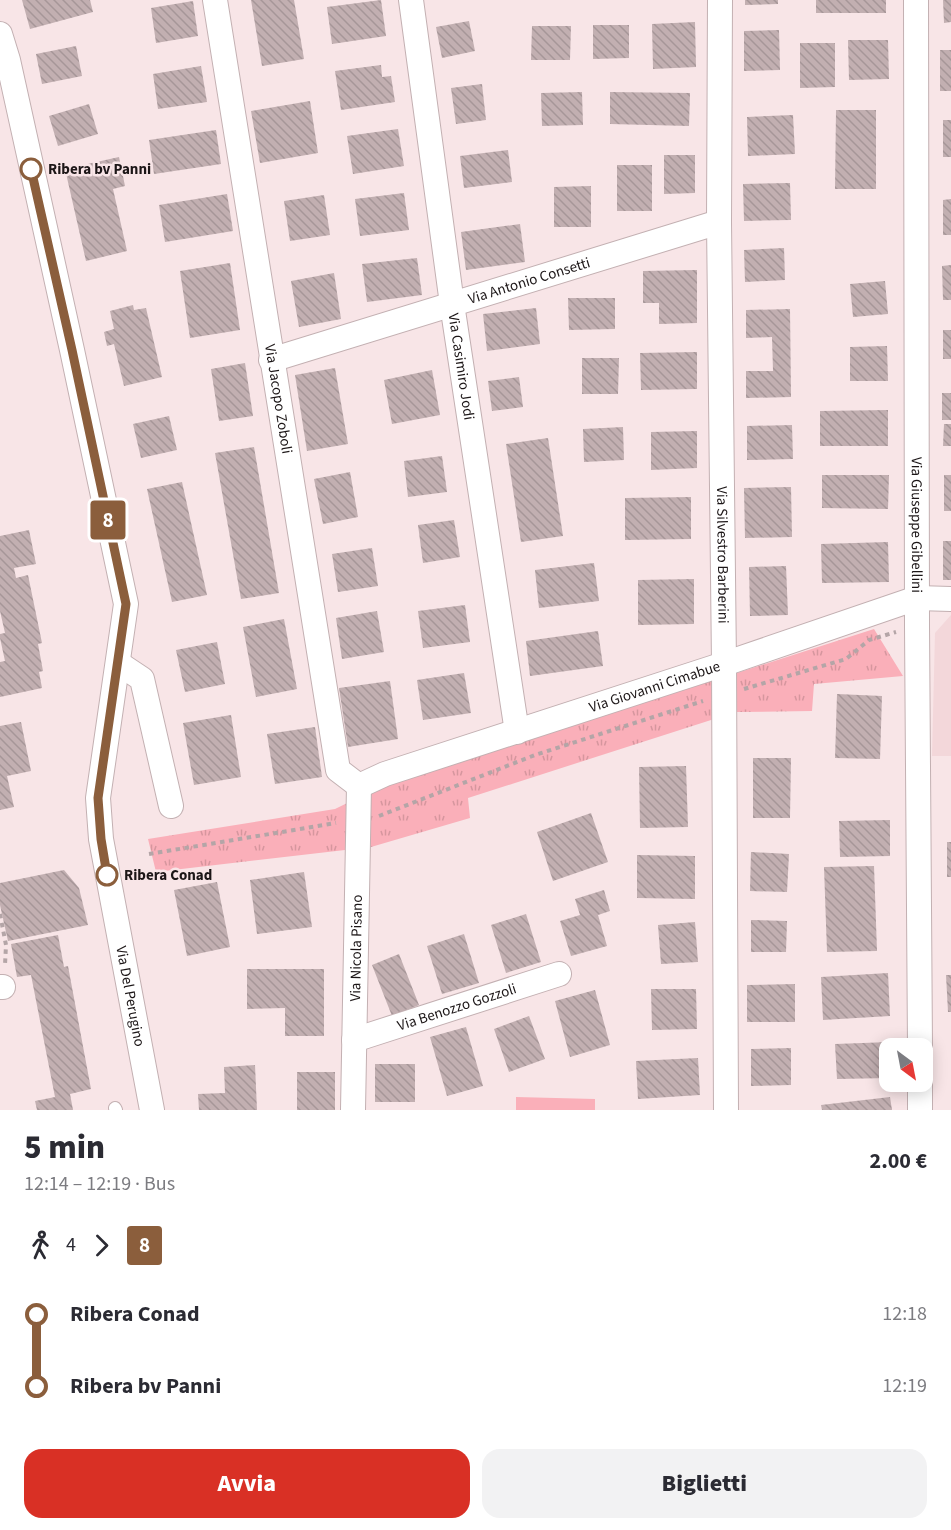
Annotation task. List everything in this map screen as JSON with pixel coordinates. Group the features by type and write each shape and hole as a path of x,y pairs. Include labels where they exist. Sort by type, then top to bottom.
{"street":[{"name":"Via Jacopo Zoboli","path":"215,0 338,770 359,786"},
{"name":"Via Casimiro Jodi","path":"411,0 452,304 516,732"},
{"name":"Via Silvestro Barberini","path":"720,0 719,222 726,1110"},
{"name":"Via Giuseppe Gibellini","path":"916,0 920,1038"},
{"name":"Via Del Perugino","path":"0,34 8,60 126,604 98,798 101,839 152,1110"},
{"name":"Via Antonio Consetti","path":"271,360 719,222"},
{"name":"Via Giovanni Cimabue","path":"359,786 385,774 724,664 917,598 951,599"},
{"path":"118,663 142,679 171,806"},
{"name":"Via Nicola Pisano","path":"353,1110 359,786"},
{"name":"Via Benozzo Gozzoli","path":"354,1040 560,974"},
{"path":"920,1092 920,1110"}],"path":[{"path":"148,854 376,817 535,755 846,659 869,640 917,626"},
{"path":"0,914 6,945 1,987"}],"shaded area":[{"path":"951,615 951,756 932,756 935,633"}],"green space":[{"path":"874,629 903,676 814,684 812,711 736,712 468,798 470,818 371,847 156,872 148,839 335,809 378,788"},
{"path":"516,1097 595,1099 595,1110 516,1110"}],"building":[{"path":"22,0 90,0 93,12 30,29"},
{"path":"251,0 294,0 304,59 262,66"},
{"path":"381,0 386,36 332,44 327,7"},
{"path":"745,0 778,0 778,4 745,5"},
{"path":"816,0 886,0 886,13 816,13"},
{"path":"943,0 951,0 951,22 944,23"},
{"path":"193,1 198,36 156,43 151,8"},
{"path":"469,21 475,51 442,58 436,27"},
{"path":"695,22 696,67 653,69 652,24"},
{"path":"593,25 629,25 629,58 593,59"},
{"path":"532,26 571,26 570,60 531,60"},
{"path":"779,30 780,70 744,71 744,31"},
{"path":"848,40 888,40 889,79 849,80"},
{"path":"800,43 835,43 835,87 800,88"},
{"path":"76,46 82,76 42,84 36,54"},
{"path":"940,50 951,50 951,91 940,91"},
{"path":"381,65 382,77 391,76 395,102 341,110 335,71"},
{"path":"201,66 207,102 158,109 153,74"},
{"path":"482,84 486,120 456,124 451,88"},
{"path":"582,92 583,125 542,126 541,93"},
{"path":"610,92 690,93 689,126 610,124"},
{"path":"310,101 318,153 260,163 251,111"},
{"path":"89,104 98,134 58,146 49,116"},
{"path":"836,110 876,110 876,189 835,189"},
{"path":"793,115 795,154 748,156 747,117"},
{"path":"943,120 951,120 951,157 943,157"},
{"path":"398,129 404,166 353,174 347,136"},
{"path":"216,130 221,164 154,174 149,140"},
{"path":"508,150 512,182 464,188 460,156"},
{"path":"664,155 695,155 695,193 664,194"},
{"path":"119,157 125,186 113,189 127,251 86,261 65,169"},
{"path":"617,165 652,165 652,211 617,211"},
{"path":"790,183 791,220 744,221 743,184"},
{"path":"591,186 591,227 554,227 554,187"},
{"path":"404,193 409,230 360,236 355,199"},
{"path":"227,194 233,231 165,242 159,205"},
{"path":"324,195 330,235 290,241 284,201"},
{"path":"951,199 951,235 943,235 943,200"},
{"path":"520,224 525,262 466,270 461,232"},
{"path":"784,248 785,280 745,282 744,250"},
{"path":"417,258 422,295 367,302 362,264"},
{"path":"230,263 240,330 190,338 180,271"},
{"path":"951,265 951,300 943,300 942,266"},
{"path":"697,270 697,323 659,324 659,303 643,303 643,271"},
{"path":"334,273 341,319 299,327 291,281"},
{"path":"885,281 888,314 853,317 850,284"},
{"path":"568,298 615,298 615,329 569,330"},
{"path":"133,305 134,310 146,308 162,377 124,386 114,344 107,346 104,332 114,329 110,311"},
{"path":"536,308 540,344 487,351 483,314"},
{"path":"790,309 791,397 746,398 746,371 773,371 772,337 746,338 746,310"},
{"path":"943,330 951,330 951,359 943,359"},
{"path":"887,346 888,381 850,381 850,347"},
{"path":"697,352 697,389 641,390 640,353"},
{"path":"582,358 619,358 618,394 582,394"},
{"path":"245,363 253,416 219,421 211,369"},
{"path":"335,368 348,444 307,451 295,375"},
{"path":"432,370 440,415 392,424 384,380"},
{"path":"519,377 523,407 492,411 488,381"},
{"path":"942,393 951,393 951,420 942,420"},
{"path":"888,410 888,446 820,446 820,411"},
{"path":"169,416 177,450 141,458 133,424"},
{"path":"944,424 951,424 951,446 943,446"},
{"path":"792,425 793,459 747,460 747,426"},
{"path":"623,427 624,460 584,462 583,429"},
{"path":"697,431 697,468 651,470 651,432"},
{"path":"548,438 563,536 521,542 506,444"},
{"path":"254,447 279,593 241,599 215,453"},
{"path":"442,456 447,492 408,497 404,461"},
{"path":"350,472 358,517 323,524 314,479"},
{"path":"822,475 889,475 888,509 822,508"},
{"path":"944,475 951,475 951,511 944,511"},
{"path":"182,482 207,595 172,602 147,489"},
{"path":"791,487 792,537 745,538 744,488"},
{"path":"691,497 691,539 625,540 625,498"},
{"path":"454,520 460,557 423,563 418,525"},
{"path":"29,530 36,564 14,568 16,578 28,575 42,643 38,644 43,671 39,672 42,688 0,697 0,662 5,661 0,634 5,633 0,611 0,536"},
{"path":"943,541 951,541 951,580 943,580"},
{"path":"888,542 889,582 822,583 821,544"},
{"path":"372,548 378,586 338,592 332,554"},
{"path":"594,563 599,601 539,608 535,570"},
{"path":"786,566 788,615 750,616 749,567"},
{"path":"694,579 694,624 638,625 638,580"},
{"path":"465,605 470,642 423,648 418,611"},
{"path":"377,611 384,652 342,659 336,618"},
{"path":"284,619 297,689 256,697 243,627"},
{"path":"598,631 603,666 530,676 526,641"},
{"path":"217,642 225,684 185,692 176,650"},
{"path":"464,673 471,713 423,720 417,680"},
{"path":"390,681 398,739 348,747 339,688"},
{"path":"837,694 882,696 880,759 835,758"},
{"path":"231,715 241,777 194,785 183,723"},
{"path":"21,722 31,771 7,776 14,807 0,810 0,726"},
{"path":"315,727 322,777 275,784 267,734"},
{"path":"753,758 791,758 790,818 753,818"},
{"path":"686,766 688,827 640,828 639,767"},
{"path":"591,813 608,862 553,881 537,832"},
{"path":"890,820 890,856 840,857 839,821"},
{"path":"947,842 951,842 951,877 947,877"},
{"path":"751,852 789,854 787,892 750,891"},
{"path":"637,855 695,856 695,899 637,898"},
{"path":"874,866 877,951 827,952 824,867"},
{"path":"64,870 79,888 88,925 8,941 0,905 0,883"},
{"path":"304,872 312,927 257,934 250,880"},
{"path":"217,882 230,947 187,956 174,890"},
{"path":"604,890 610,911 598,915 607,946 571,956 560,921 580,915 575,899"},
{"path":"526,914 541,962 506,973 491,925"},
{"path":"751,920 787,921 786,952 751,952"},
{"path":"695,922 698,962 661,964 658,925"},
{"path":"464,934 479,983 442,994 427,946"},
{"path":"58,935 64,967 68,966 91,1089 70,1094 73,1110 37,1110 35,1101 55,1097 31,975 17,977 11,944"},
{"path":"399,954 419,1005 392,1016 372,965"},
{"path":"247,969 324,969 324,1036 285,1036 285,1008 247,1009"},
{"path":"888,973 890,1016 823,1020 821,977"},
{"path":"946,975 951,975 951,1012 948,1012"},
{"path":"795,984 795,1022 747,1022 747,985"},
{"path":"651,989 696,989 697,1029 652,1030"},
{"path":"595,990 610,1045 570,1057 555,1001"},
{"path":"529,1016 545,1059 509,1072 494,1029"},
{"path":"466,1027 483,1086 447,1096 430,1037"},
{"path":"879,1042 879,1078 837,1079 835,1044"},
{"path":"791,1048 791,1085 751,1086 751,1049"},
{"path":"698,1058 700,1095 638,1099 636,1061"},
{"path":"375,1064 415,1064 415,1102 375,1102"},
{"path":"255,1065 257,1110 199,1110 198,1094 225,1093 224,1067"},
{"path":"297,1072 335,1072 335,1110 297,1110"},
{"path":"890,1097 892,1110 822,1110 821,1105"}],"bus line":[{"name":"8","path":"31,169 126,604 98,798 107,875"}],"place":[{"name":"Ribera bv Panni","path":"31,169"},
{"name":"Ribera Conad","path":"107,875"}]}
